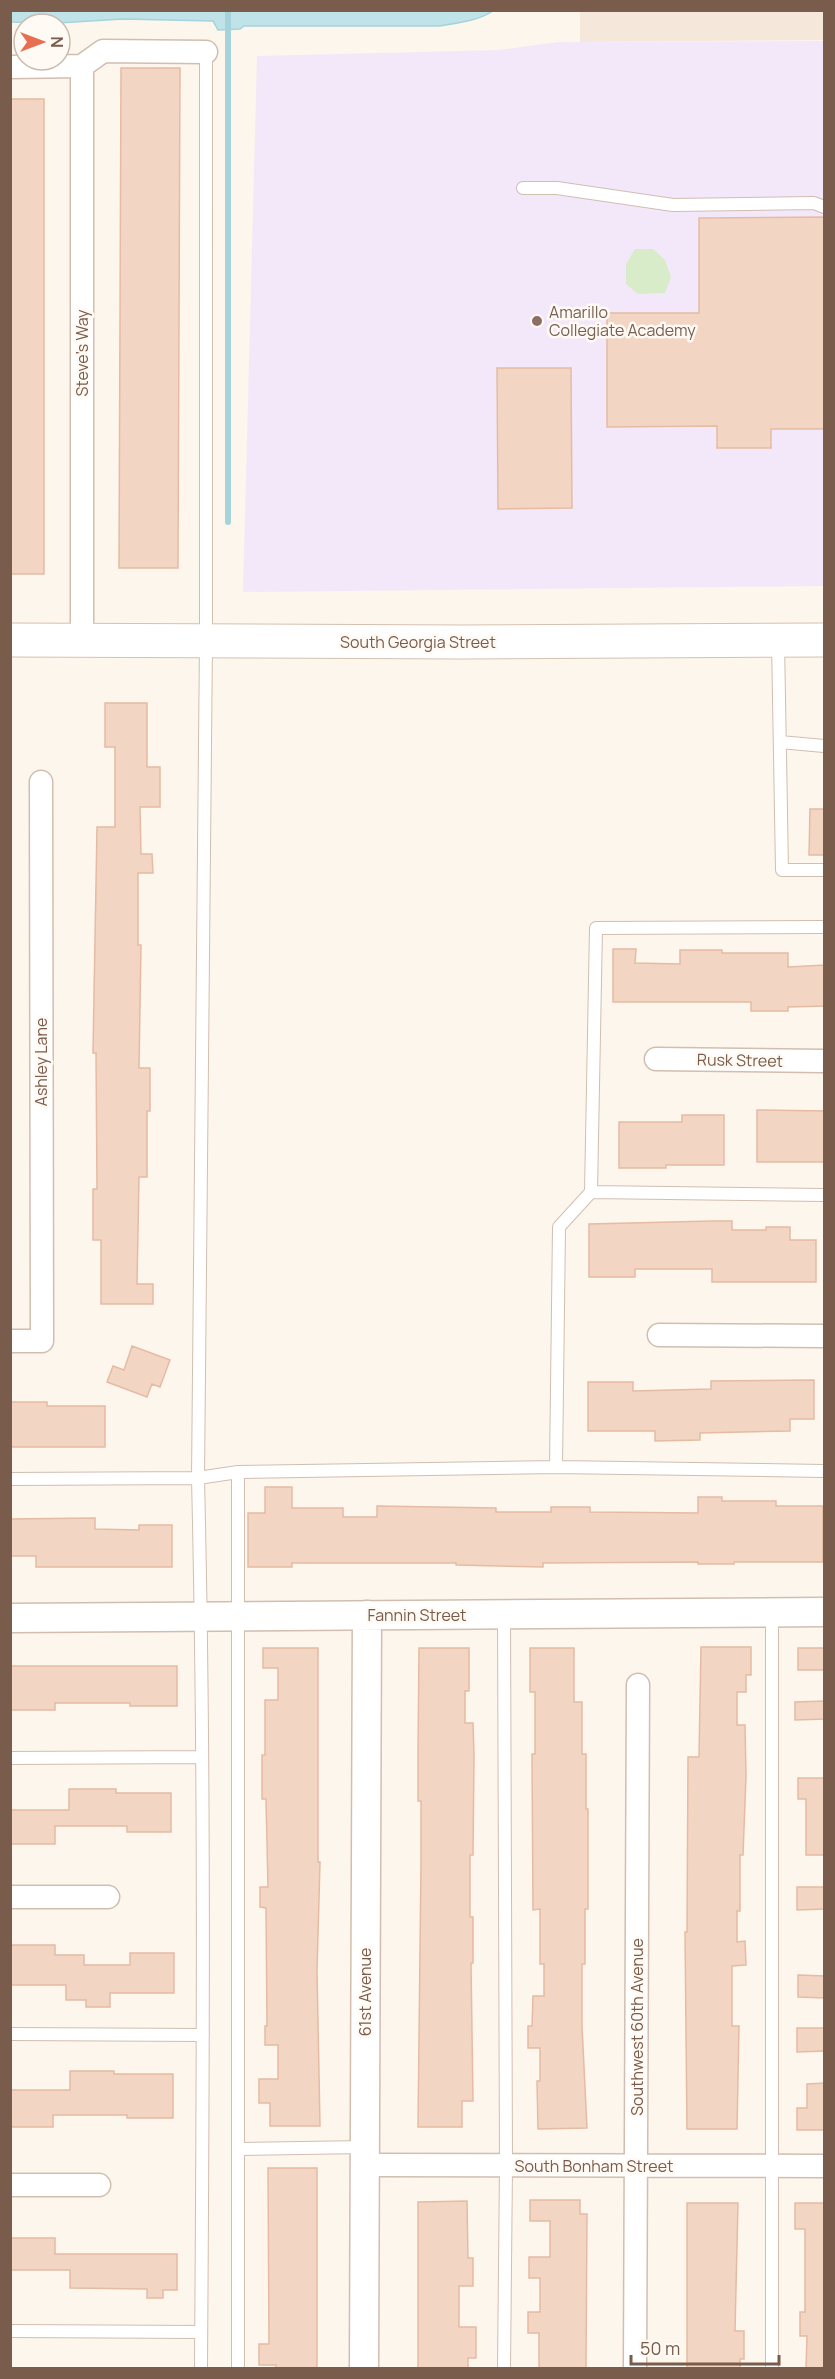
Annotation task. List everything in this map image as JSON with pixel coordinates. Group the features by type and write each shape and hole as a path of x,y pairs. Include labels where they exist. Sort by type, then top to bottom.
{"main road":[{"name":"South Georgia Street","path":"10,640 825,640"}],"street":[{"path":"10,67 82,66 103,51 206,52"},
{"name":"Steve's Way","path":"82,66 82,640"},
{"name":"Ashley Lane","path":"10,1341 42,1341 41,782"},
{"name":"Rusk Street","path":"656,1059 825,1061"},
{"path":"659,1335 825,1336"},
{"name":"Fannin Street","path":"10,1618 825,1612"},
{"name":"61st Avenue","path":"364,2368 367,1615"},
{"name":"Southwest 60th Avenue","path":"635,2368 638,1685"},
{"path":"10,1897 108,1897"},
{"name":"South Bonham Street","path":"364,2156 506,2166 825,2166"},
{"path":"10,2185 99,2185"}],"lane":[{"path":"201,2368 203,2035 198,1478 206,641 206,52"},
{"path":"523,188 557,188 672,205 814,203 825,207"},
{"path":"778,640 782,870 825,870"},
{"path":"780,742 825,746"},
{"path":"556,1467 559,1227 591,1192 596,928 825,927"},
{"path":"591,1192 825,1195"},
{"path":"10,1479 198,1478 238,1472 556,1467 825,1471"},
{"path":"238,1472 238,2368"},
{"path":"772,1612 772,2368"},
{"path":"504,1614 506,2166 504,2368"},
{"path":"10,1758 201,1757"},
{"path":"10,2034 203,2035"},
{"path":"238,2149 364,2156"},
{"path":"10,2331 201,2332"}],"shaded area":[{"path":"580,11 824,11 824,40 580,42"},
{"name":"Amarillo Collegiate Academy","path":"824,41 824,586 243,592 257,56 499,50 558,42"}],"green space":[{"path":"635,249 653,249 665,260 671,277 665,293 638,294 626,284 626,264"}],"water":[{"path":"11,10 493,10 474,19 438,26 244,26 240,29 218,30 213,21 123,19 72,22 72,12 12,12 11,22"}],"building":[{"path":"121,68 180,68 178,568 119,568"},
{"path":"10,99 44,99 44,574 10,574"},
{"name":"Amarillo Collegiate Academy","path":"825,217 825,429 771,429 771,448 717,448 717,426 607,427 607,313 699,313 699,218"},
{"name":"Amarillo Collegiate Academy","path":"497,368 571,368 572,508 498,509"},
{"path":"105,703 147,703 147,767 160,767 160,807 140,807 141,854 152,854 153,873 138,873 138,945 141,945 139,1068 150,1068 150,1111 147,1111 147,1177 139,1177 137,1284 153,1284 153,1304 101,1304 101,1240 93,1240 93,1189 97,1189 96,1053 93,1053 97,827 115,827 115,747 105,747"},
{"path":"810,809 825,809 825,855 809,855"},
{"path":"613,949 636,949 635,963 680,964 680,950 722,950 722,953 788,953 788,967 825,965 825,1006 788,1007 788,1011 751,1011 751,1002 613,1002"},
{"path":"757,1110 825,1111 825,1162 757,1162"},
{"path":"682,1115 724,1115 724,1165 619,1168 619,1122 682,1122"},
{"path":"732,1221 732,1230 790,1227 790,1240 816,1240 816,1282 712,1282 712,1269 635,1269 635,1277 589,1277 589,1224"},
{"path":"132,1346 170,1360 160,1387 152,1384 147,1397 107,1382 113,1366 124,1370"},
{"path":"814,1380 814,1419 790,1419 790,1431 700,1433 700,1440 655,1441 655,1431 588,1431 588,1382 633,1382 633,1391 711,1389 711,1381"},
{"path":"10,1402 47,1402 47,1406 105,1406 105,1447 10,1447"},
{"path":"265,1487 292,1487 292,1508 343,1508 343,1517 377,1517 377,1506 496,1508 496,1512 551,1512 551,1507 590,1507 590,1512 698,1513 698,1497 722,1497 722,1501 776,1501 776,1506 823,1506 823,1562 543,1563 543,1567 456,1565 456,1563 292,1563 292,1567 248,1567 248,1513 265,1513"},
{"path":"95,1518 95,1529 139,1530 139,1525 172,1525 172,1567 36,1567 36,1556 10,1556 10,1519"},
{"path":"701,1647 751,1647 751,1675 746,1675 746,1692 737,1692 737,1725 745,1725 746,1776 737,1942 745,1941 746,1965 732,1966 732,2026 739,2026 737,2129 687,2129 685,1932 687,1932 688,1757 699,1757"},
{"path":"263,1648 318,1648 318,1862 320,1862 317,1971 320,2126 270,2126 270,2103 259,2103 259,2079 278,2079 278,2045 265,2045 265,2026 267,2026 266,1908 260,1907 260,1887 268,1887 266,1799 262,1799 265,1700 278,1700 278,1668 263,1668"},
{"path":"419,1648 469,1648 469,1691 465,1691 465,1723 473,1723 474,1755 473,1855 470,1855 470,1917 473,1917 473,1963 471,1963 473,2101 462,2101 462,2127 418,2127 421,1863 421,1801 418,1801"},
{"path":"530,1648 574,1648 574,1702 582,1702 582,1754 586,1754 586,1809 588,1809 588,1909 585,1909 585,1964 582,1964 582,2026 587,2128 538,2129 537,2081 540,2081 540,2048 528,2048 528,2026 532,2026 533,1996 544,1996 544,1964 540,1964 540,1909 533,1910 532,1754 535,1754 535,1692 530,1692"},
{"path":"798,1648 825,1648 825,1670 798,1670"},
{"path":"10,1666 177,1666 177,1706 130,1706 130,1703 55,1703 55,1710 10,1710"},
{"path":"825,1701 825,1719 795,1720 795,1702"},
{"path":"798,1778 825,1778 825,1855 806,1855 806,1799 798,1799"},
{"path":"69,1789 116,1789 116,1793 171,1793 171,1832 127,1832 127,1826 55,1826 55,1844 10,1844 10,1810 69,1810"},
{"path":"797,1887 825,1887 825,1909 797,1910"},
{"path":"10,1945 55,1945 55,1955 84,1955 84,1965 130,1965 130,1953 174,1953 174,1993 110,1993 110,2007 86,2007 86,2000 66,2000 66,1985 10,1985"},
{"path":"798,1975 825,1976 825,1998 798,1997"},
{"path":"797,2028 825,2028 825,2051 797,2052"},
{"path":"70,2071 173,2074 173,2118 127,2118 127,2115 53,2115 53,2127 10,2127 10,2090 70,2090"},
{"path":"825,2083 825,2130 797,2130 797,2108 807,2108 807,2084"},
{"path":"268,2168 317,2168 317,2368 276,2368 276,2365 259,2365 259,2344 269,2344"},
{"path":"530,2200 580,2200 580,2214 587,2214 586,2368 539,2368 539,2333 528,2333 528,2312 540,2312 540,2278 529,2278 529,2257 550,2257 550,2221 530,2221"},
{"path":"467,2201 468,2258 473,2258 473,2286 459,2286 459,2327 476,2327 476,2358 468,2358 468,2368 418,2368 418,2202"},
{"path":"687,2203 738,2203 735,2331 744,2331 744,2359 740,2359 740,2368 687,2368"},
{"path":"795,2203 825,2203 825,2368 806,2368 807,2336 800,2336 800,2312 805,2312 805,2229 795,2229"},
{"path":"10,2238 55,2238 55,2254 177,2254 177,2290 163,2290 163,2298 147,2298 147,2289 70,2288 70,2270 10,2270"}],"waterway":[{"path":"228,10 228,522"}],"place":[{"name":"Amarillo Collegiate Academy","path":"537,321"}]}
